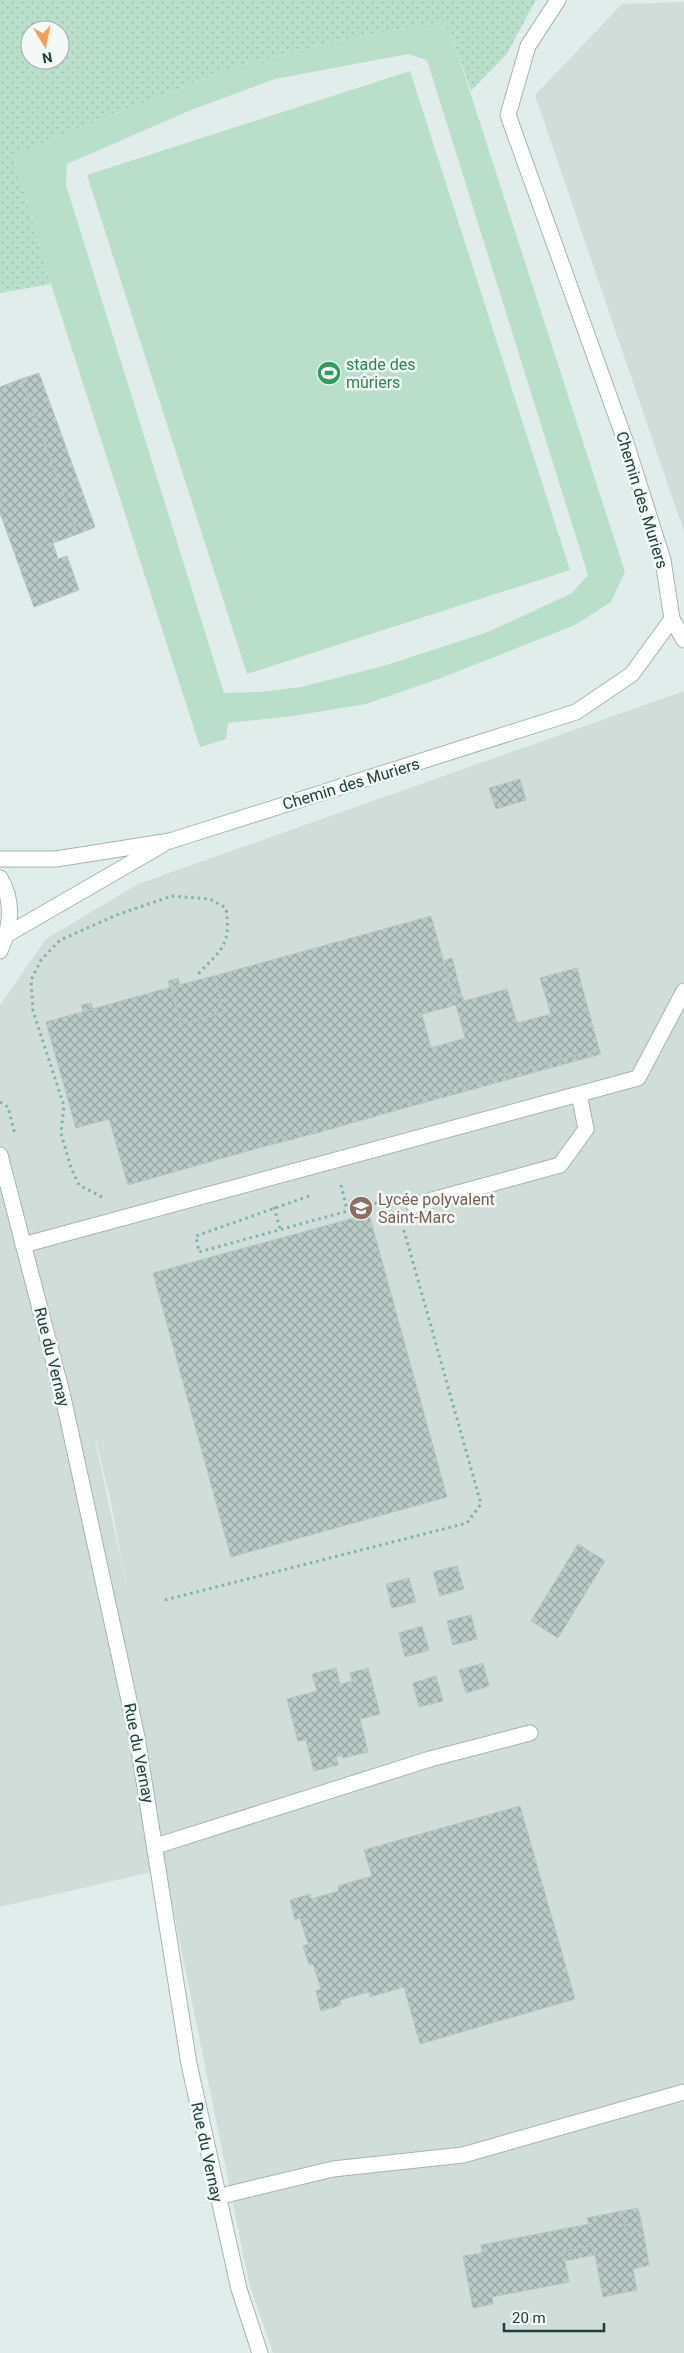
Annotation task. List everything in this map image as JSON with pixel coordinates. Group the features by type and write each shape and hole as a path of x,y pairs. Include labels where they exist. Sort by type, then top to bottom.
{"street":[{"name":"Chemin des Muriers","path":"0,859 56,859 170,841 576,712 632,674 672,619 663,560 626,443 508,115 528,46 558,0"},
{"path":"672,619 684,640"},
{"name":"Chemin des Muriers","path":"8,934 170,841"},
{"path":"0,878 10,907 8,934 0,950"},
{"path":"24,1245 638,1078 684,991"},
{"path":"414,1205 560,1165 586,1129 580,1094"},
{"name":"Rue du Vernay","path":"0,1156 63,1397 137,1737 156,1846 188,2064 239,2289 260,2353"},
{"path":"156,1846 430,1759 530,1733"},
{"path":"217,2197 333,2169 462,2155 684,2092"}],"path":[{"path":"108,1199 94,1194 79,1185 70,1168 61,1133 64,1106 33,1011 31,980 41,960 60,940 119,914 172,896 210,899 226,908 229,931 221,950 198,974"},
{"path":"334,1161 348,1210"},
{"path":"332,1187 340,1184"},
{"path":"316,1193 196,1236 199,1252 384,1201 391,1205"},
{"path":"165,1600 467,1523 481,1504 401,1219"}],"shaded area":[{"path":"684,2 684,532 535,95 622,4"},
{"path":"684,691 684,2353 273,2353 249,2283 165,1869 0,1907 0,1005 46,939 138,884","holes":["95,1440 110,1498 127,1589"]}],"green space":[{"path":"0,0 536,0 506,55 471,91 452,36 443,22 347,39 233,67 13,155 51,284 0,293"},
{"path":"443,22 452,36 625,572 611,602 575,625 441,678 366,704 293,716 228,723 226,739 200,747 51,284 13,155 233,67 347,39","holes":["408,54 427,60 588,575 572,593 488,632 383,666 301,687 260,692 224,693 66,185 67,164 191,110 275,79"]},
{"name":"stade des mûriers","path":"410,71 570,570 247,674 87,175"}],"building":[{"path":"39,373 95,527 78,534 21,379"},
{"path":"21,379 78,534 53,543 58,559 67,556 79,590 34,607 0,513 0,387"},
{"path":"520,779 526,800 496,809 489,788"},
{"path":"431,916 453,995 461,993 464,1001 507,989 517,1023 551,1014 540,978 577,968 599,1049 399,1104 401,1109 313,1134 312,1129 261,1143 262,1147 128,1185 109,1119 76,1128 46,1022 171,987 181,1024 224,1012 214,976","holes":["456,1005 465,1038 431,1048 422,1014"]},
{"path":"452,958 461,993 453,995 443,961"},
{"path":"214,976 224,1012 181,1024 171,987"},
{"path":"178,978 180,985 170,988 168,981"},
{"path":"91,1003 93,1009 83,1012 81,1005"},
{"path":"599,1049 601,1054 401,1109 399,1104"},
{"path":"312,1129 313,1134 262,1147 261,1143"},
{"path":"369,1214 447,1497 231,1557 153,1273"},
{"path":"578,1544 605,1561 558,1638 531,1621"},
{"path":"457,1566 464,1589 440,1596 433,1572"},
{"path":"409,1578 416,1602 392,1608 386,1584"},
{"path":"471,1615 477,1639 453,1645 447,1621"},
{"path":"422,1626 429,1650 405,1657 399,1633"},
{"path":"483,1663 489,1686 466,1693 459,1670"},
{"path":"336,1668 340,1684 352,1681 350,1673 368,1668 380,1714 360,1719 368,1752 343,1758 342,1755 336,1757 338,1765 314,1771 306,1740 298,1741 287,1699 317,1691 312,1674"},
{"path":"436,1676 443,1701 419,1707 413,1683"},
{"path":"520,1806 575,1999 420,2044 404,1987 370,1997 369,1992 340,2000 341,2005 321,2011 316,1991 321,1989 313,1964 309,1965 303,1946 308,1944 300,1918 295,1920 290,1900 310,1894 311,1899 339,1891 338,1886 372,1876 364,1850"},
{"path":"638,2208 643,2230 627,2233 622,2211"},
{"path":"622,2211 627,2233 643,2230 649,2265 633,2269 637,2290 603,2297 593,2245 563,2251 569,2282 492,2297 493,2304 473,2308 463,2256 482,2253 481,2245 589,2224 587,2218"},
{"path":"593,2245 594,2255 565,2261 563,2251"}],"place":[{"name":"stade des mûriers","path":"329,373"},
{"name":"Lycée polyvalent Saint-Marc","path":"361,1208"}]}
